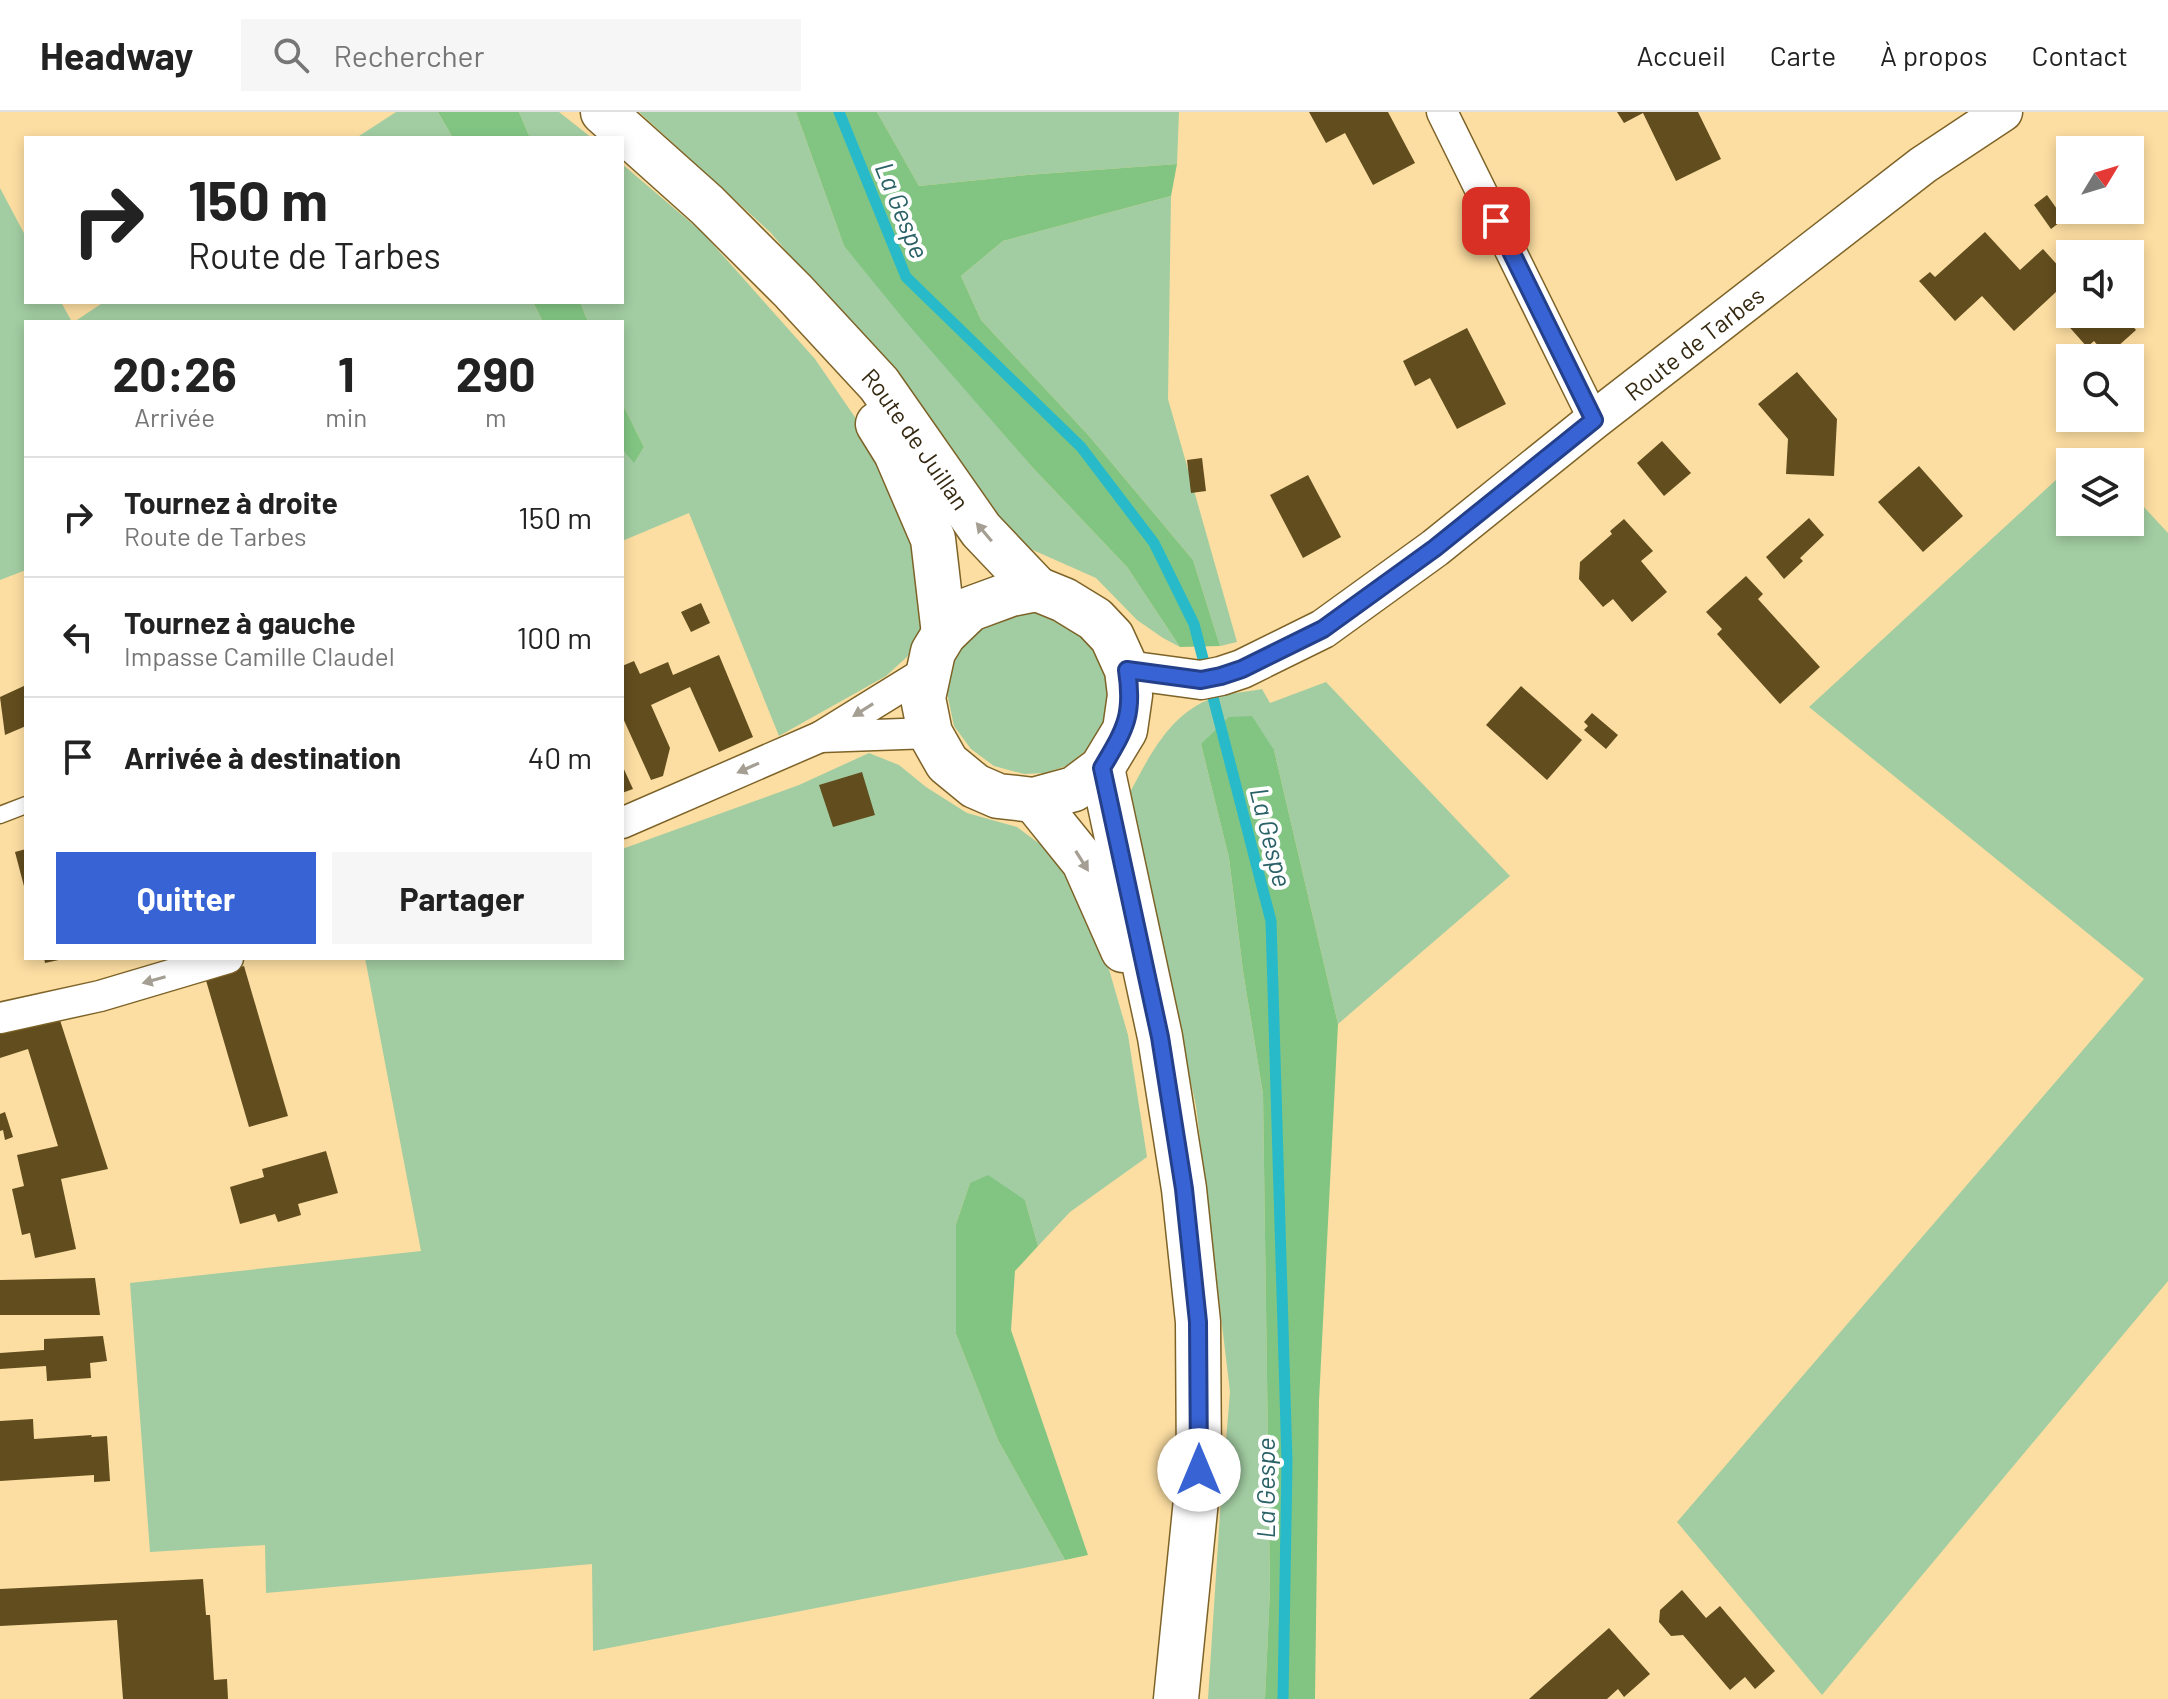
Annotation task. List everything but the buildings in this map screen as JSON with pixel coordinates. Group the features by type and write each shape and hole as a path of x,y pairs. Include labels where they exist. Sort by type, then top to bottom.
{"main road":[{"name":"Route de Juillan","path":"603,112 707,205 793,291 879,384 981,530 1037,589"},
{"name":"Route de Juillan","path":"793,291 896,453 933,539 937,652"},
{"path":"1037,589 1064,600 1095,619 1112,637 1127,670 1130,695 1125,730 1102,768 1074,789 1034,800 998,796 975,786 947,763 930,733 923,698 937,652 970,609 1011,594 1037,589"},
{"path":"1102,768 1160,1037 1184,1189 1198,1322 1199,1470 1176,1699"},
{"path":"1034,800 1084,862 1160,1037"}],"street":[{"path":"1442,112 1594,420"},
{"name":"Route de Tarbes","path":"1127,670 1201,680 1221,676 1242,669 1323,629 1435,548 1594,420 1923,165 2003,112"},
{"path":"624,822 820,737 937,652"},
{"path":"820,737 930,733"},
{"path":"0,1018 100,996 221,960"}],"lane":[{"path":"0,815 24,806"}],"green space":[{"path":"396,112 438,112 452,136 359,136"},
{"path":"438,112 519,112 529,136 452,136"},
{"path":"519,112 559,112 589,136 529,136"},
{"path":"639,112 796,112 844,246 1033,468 1127,567 1180,647 1137,620 1096,578 1017,543 944,439 771,233"},
{"path":"796,112 877,112 919,186 1177,164 1171,196 1003,241 961,276 981,320 1090,437 1193,560 1220,646 1180,647 1127,567 1033,468 844,246"},
{"path":"877,112 1179,112 1177,164 919,186"},
{"path":"624,166 702,232 815,359 861,426 915,537 923,626 908,656 886,676 779,736 689,513 624,540 624,451 634,462 644,447 624,407 624,320 587,320 581,304 624,304"},
{"path":"0,188 24,233 24,304 62,304 71,320 24,320 24,571 0,580"},
{"path":"1171,196 1168,399 1237,642 1220,646 1193,560 1090,437 981,320 961,276 1003,241"},
{"path":"101,304 534,304 542,320 77,320"},
{"path":"534,304 581,304 587,320 542,320"},
{"path":"624,407 644,447 634,463 624,451"},
{"path":"2056,480 2056,536 2144,536 2144,507 2168,533 2168,1281 1822,1695 1677,1522 2144,979 1809,707"},
{"path":"1033,609 1092,637 1113,690 1107,722 1092,746 1066,766 1045,773 1024,774 994,766 971,749 954,726 947,693 956,654 973,630"},
{"path":"1326,682 1510,876 1338,1024 1274,750 1201,744 1229,858 1263,1094 1270,1589 1265,1699 1208,1699 1230,1392 1196,1106 1128,796 1172,726 1198,705 1219,696 1262,689 1270,703"},
{"path":"1252,716 1274,750 1338,1024 1319,1401 1315,1699 1265,1699 1270,1589 1263,1094 1229,858 1201,744 1229,717"},
{"path":"869,753 899,765 926,787 967,813 1017,827 1060,859 1091,907 1128,1035 1147,1157 1070,1212 1038,1246 1025,1200 970,1183 956,1224 956,1334 998,1440 1065,1560 593,1651 592,1564 266,1593 265,1545 150,1552 130,1283 421,1251 365,960 624,960 624,848 799,785"},
{"path":"988,1175 1025,1200 1038,1246 1015,1271 1011,1330 1088,1555 1065,1560 998,1440 956,1334 956,1224 970,1183"}],"waterway":[{"name":"La Gespe","path":"839,112 906,277 1081,447 1154,543 1194,624 1271,921 1287,1462 1283,1699"}],"route":[{"path":"1199,1470 1198,1322 1184,1189 1160,1037 1102,768 1125,730 1130,695 1127,670 1201,680 1221,676 1242,669 1323,629 1435,548 1594,420 1496,221"}]}
